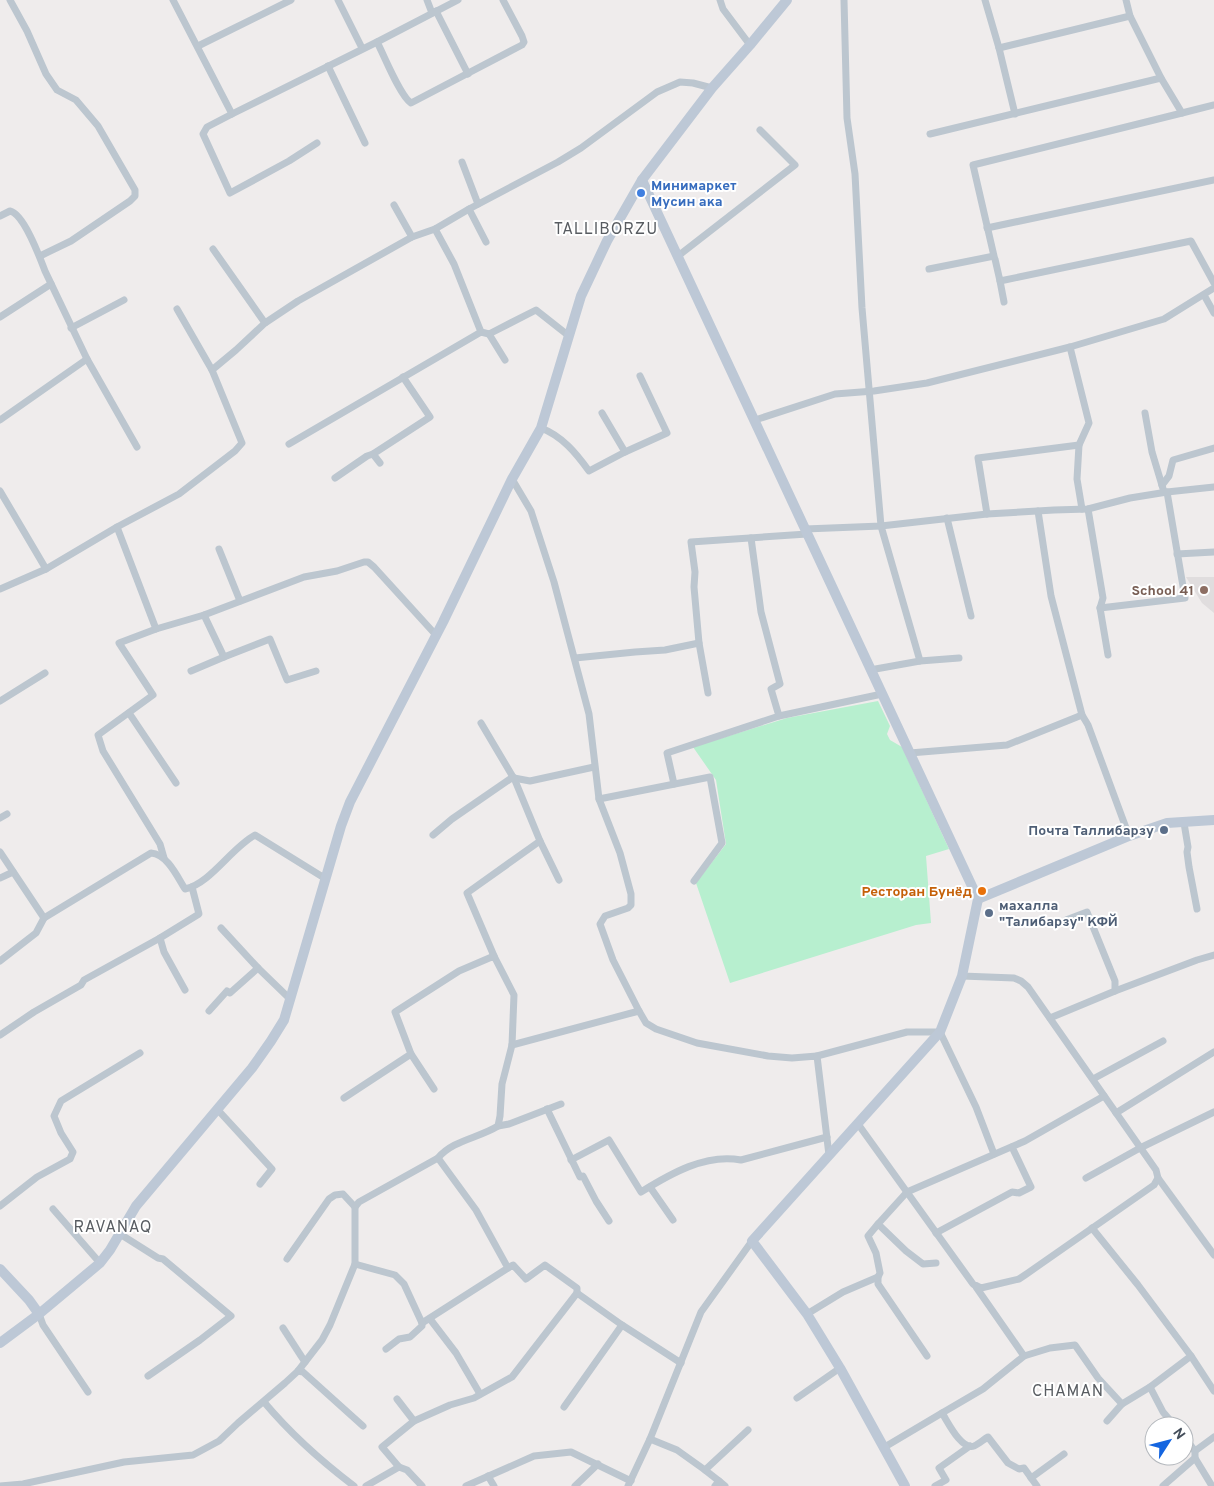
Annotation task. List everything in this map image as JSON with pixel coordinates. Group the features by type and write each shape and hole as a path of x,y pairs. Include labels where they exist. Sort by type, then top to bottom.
{"street":[{"path":"10,0 27,31 46,74 57,90 76,100 98,126 135,190 135,196 130,201 71,241 40,256"},
{"path":"173,0 232,114"},
{"path":"198,46 291,0"},
{"path":"338,0 362,48"},
{"path":"427,0 468,74"},
{"path":"317,143 290,161 230,193 203,134 207,127 458,0"},
{"path":"377,42 408,102 411,103 523,44 522,36 503,0"},
{"path":"720,0 723,9 750,45"},
{"path":"0,1343 39,1314 100,1263 136,1206 252,1068 284,1020 341,826 350,802 512,479 541,428 581,296 606,241 642,180 712,88 787,0"},
{"path":"844,0 847,118 855,174 857,230 881,526 920,660"},
{"path":"985,0 1015,114"},
{"path":"1126,0 1130,16 1161,78 1182,113"},
{"path":"999,48 1130,16"},
{"path":"328,66 366,143"},
{"path":"930,134 1161,78"},
{"path":"212,370 265,323 298,301 412,237 435,229 469,208 558,162 595,138 657,92 680,82 693,82 712,88"},
{"path":"929,268 994,256 973,165 1214,105"},
{"path":"678,256 795,165 760,130"},
{"path":"462,162 478,204"},
{"path":"466,1486 534,1456 571,1452 598,1464 629,1484 650,1439 701,1312 752,1241 940,1032 962,976 978,900 642,180"},
{"path":"987,228 1214,180"},
{"path":"394,206 412,237"},
{"path":"469,208 486,242"},
{"path":"0,216 10,211 17,213 40,256 71,328 137,447"},
{"path":"435,229 454,264 481,332"},
{"path":"1000,281 1191,242 1214,283"},
{"path":"213,249 265,323"},
{"path":"995,260 1004,302"},
{"path":"0,317 51,284"},
{"path":"755,420 835,394 927,383 1070,347 1164,320 1214,288"},
{"path":"1204,295 1214,313"},
{"path":"71,328 124,300"},
{"path":"0,589 46,569 117,527 179,494 242,443 212,370 178,309"},
{"path":"289,444 481,332 489,334 536,310 569,336"},
{"path":"489,334 505,360"},
{"path":"1070,347 1088,423 1079,445 1077,479 1103,598 1100,608 1108,655"},
{"path":"0,420 87,359"},
{"path":"541,428 554,433 569,447 589,471 667,433 640,376"},
{"path":"335,478 430,417 403,377"},
{"path":"602,413 625,452"},
{"path":"1100,608 1185,598 1164,490 1152,452 1145,413"},
{"path":"987,514 978,458 1079,445"},
{"path":"1164,490 1173,460 1214,448"},
{"path":"373,454 380,463"},
{"path":"512,479 531,511 576,658 589,714 598,799 620,853 631,901 631,905 628,908 605,916 600,924 613,960 646,1022 656,1030 697,1043 768,1056 792,1058 816,1056 906,1032 940,1032"},
{"path":"708,693 699,643 694,586 695,572 691,542 881,526 987,514 1085,509 1164,490 1214,487"},
{"path":"0,491 46,569"},
{"path":"1038,511 1051,596 1082,715 1088,725 1129,836"},
{"path":"947,518 971,616"},
{"path":"117,527 156,629"},
{"path":"751,538 761,612 780,684 771,689 779,716"},
{"path":"219,549 240,601"},
{"path":"1177,554 1214,552"},
{"path":"164,858 160,844 103,751 98,735 153,696 119,643 304,577 337,571 354,564 368,562 378,570 435,634"},
{"path":"204,614 224,657"},
{"path":"191,671 270,640 287,680 316,671"},
{"path":"576,658 665,650 699,643"},
{"path":"870,670 920,660 960,658"},
{"path":"0,701 45,673"},
{"path":"674,784 668,754 779,716 882,694"},
{"path":"128,713 176,783"},
{"path":"910,753 1007,745 1082,715"},
{"path":"481,723 514,777 540,841 559,880"},
{"path":"432,835 514,777 530,781 594,766"},
{"path":"598,799 710,777 722,843 694,881"},
{"path":"0,818 7,814"},
{"path":"978,900 1129,836 1167,823 1214,820"},
{"path":"1184,823 1189,867 1197,909"},
{"path":"0,961 36,933 44,918 151,853 158,853 164,858 185,889 204,879 246,840 255,835 326,879"},
{"path":"498,1126 502,1084 512,1045 514,995 494,956 467,893 540,841"},
{"path":"0,852 44,918"},
{"path":"0,878 13,872"},
{"path":"0,1035 34,1012 81,985 84,980 160,938 198,914 192,887"},
{"path":"1066,920 1087,912 1115,981 1115,991"},
{"path":"221,928 290,999"},
{"path":"160,938 164,952 185,990"},
{"path":"1050,1018 1115,991 1214,955"},
{"path":"434,1089 411,1054 395,1012 459,971 494,956"},
{"path":"209,1011 227,991 230,993 258,968"},
{"path":"962,976 1014,978 1028,987 1156,1170 1158,1178 1214,1254"},
{"path":"512,1045 639,1011"},
{"path":"940,1032 976,1107 994,1154"},
{"path":"1092,1079 1163,1040"},
{"path":"1116,1113 1214,1052"},
{"path":"0,1206 37,1177 73,1156 73,1152 61,1133 54,1116 61,1102 140,1053"},
{"path":"344,1098 411,1054"},
{"path":"816,1056 829,1155"},
{"path":"927,1356 878,1284 880,1273 876,1253 868,1236 907,1192 1012,1147 1104,1096"},
{"path":"0,1486 22,1484 124,1462 193,1455 219,1441 298,1371 322,1340 355,1264 355,1207 359,1202 438,1158 442,1152 466,1139 561,1104"},
{"path":"217,1109 272,1168 260,1184"},
{"path":"547,1109 580,1177 584,1176 596,1201 609,1221"},
{"path":"1086,1178 1140,1148 1214,1112"},
{"path":"858,1124 1024,1356"},
{"path":"571,1160 609,1140 641,1192 671,1174 707,1161 728,1158 741,1160 827,1137"},
{"path":"936,1233 1012,1192 1019,1193 1031,1187 1012,1147"},
{"path":"438,1158 476,1210 508,1268"},
{"path":"976,1287 981,1288 1019,1278 1154,1186 1158,1178"},
{"path":"650,1187 673,1220"},
{"path":"287,1259 329,1199 335,1195 343,1194 355,1207"},
{"path":"53,1209 100,1263"},
{"path":"878,1224 906,1251 923,1264 936,1263"},
{"path":"1092,1228 1138,1285 1191,1356 1214,1391"},
{"path":"120,1234 158,1258 163,1259 231,1316 148,1376"},
{"path":"752,1241 806,1314 840,1368 905,1486"},
{"path":"355,1264 395,1275 404,1284 422,1323"},
{"path":"386,1348 399,1339 410,1337 422,1326 422,1323 513,1265 526,1279 545,1265 577,1288 577,1293 512,1377 474,1398 450,1405 414,1421 382,1446 399,1467 407,1470 422,1486"},
{"path":"0,1270 29,1300 88,1392"},
{"path":"806,1314 844,1292 878,1276"},
{"path":"577,1293 622,1325 681,1362"},
{"path":"430,1319 456,1353 480,1394"},
{"path":"564,1407 622,1325"},
{"path":"283,1328 305,1362"},
{"path":"883,1448 983,1389 1024,1356 1050,1348 1075,1345 1098,1378 1122,1404"},
{"path":"1107,1421 1122,1404 1150,1387 1191,1356"},
{"path":"797,1398 840,1368"},
{"path":"298,1371 303,1372 363,1426"},
{"path":"1150,1387 1167,1416"},
{"path":"397,1399 414,1421"},
{"path":"264,1402 279,1420 322,1461 354,1486"},
{"path":"942,1413 961,1442 970,1446"},
{"path":"705,1470 748,1430"},
{"path":"935,1486 946,1480 939,1468 970,1446 974,1446 988,1437 1008,1463 1019,1469 1024,1468 1037,1486"},
{"path":"1163,1486 1214,1437"},
{"path":"650,1439 677,1450 705,1470 720,1484"},
{"path":"1031,1478 1064,1454"},
{"path":"1195,1454 1212,1486"},
{"path":"575,1486 598,1464"},
{"path":"366,1486 399,1467"},
{"path":"488,1476 494,1486"}],"shaded area":[{"name":"School 41","path":"1186,577 1214,577 1214,613 1202,603"}],"green space":[{"path":"878,701 890,726 887,734 890,740 902,747 949,849 926,856 931,923 916,925 730,983 696,883 726,844 716,780 693,747 787,718"}],"place":[{"name":"Минимаркет Мусин ака","path":"641,193"},
{"name":"School 41","path":"1204,590"},
{"name":"Почта Таллибарзу","path":"1164,830"},
{"name":"Ресторан Бунёд","path":"982,891"},
{"name":"махалла \"Талибарзу\" КФЙ","path":"989,913"}],"district":[{"name":"TALLIBORZU","path":"606,228"},
{"name":"RAVANAQ","path":"113,1226"},
{"name":"CHAMAN","path":"1068,1390"}]}
